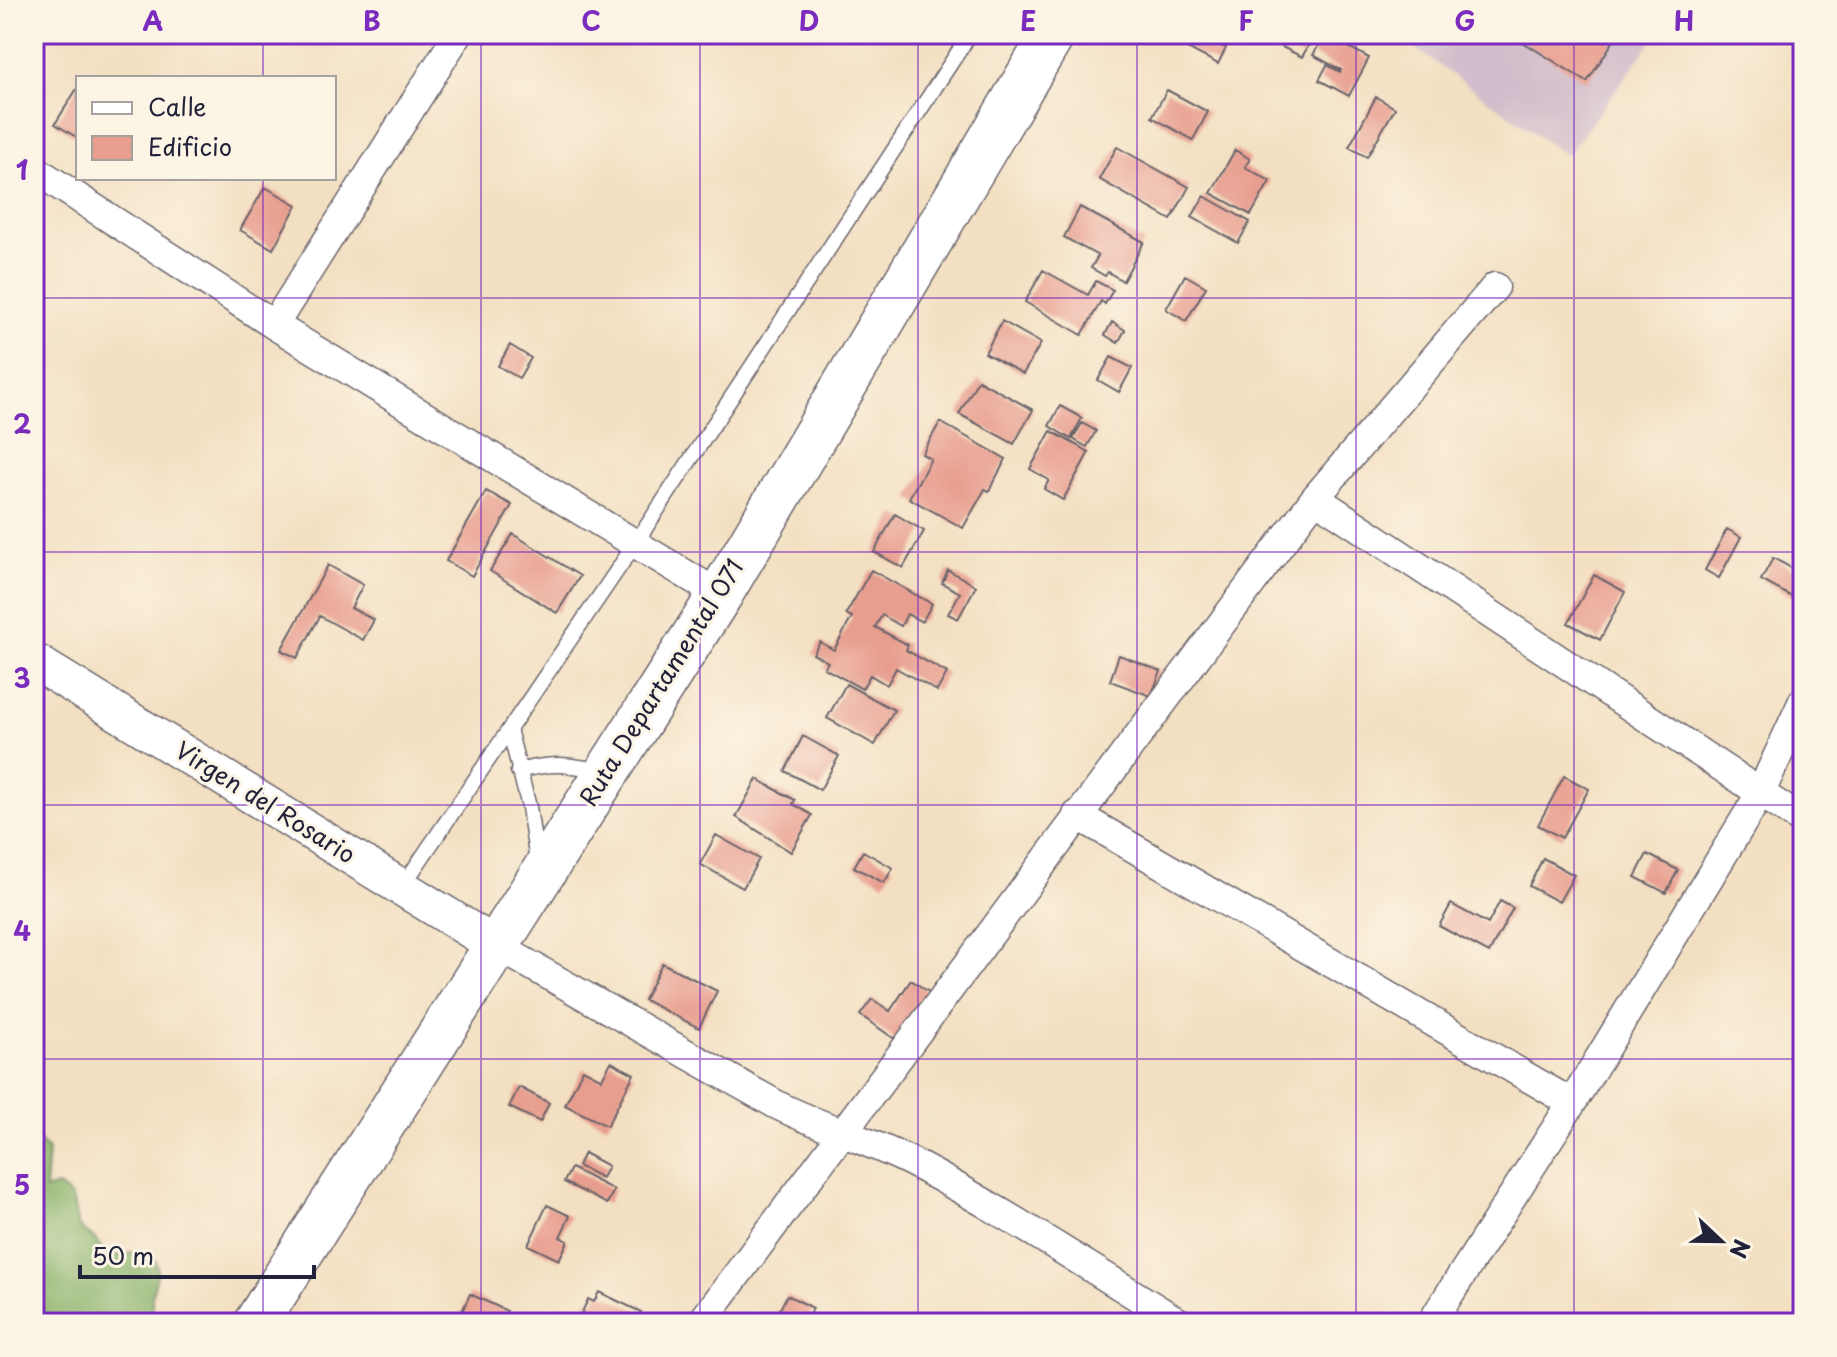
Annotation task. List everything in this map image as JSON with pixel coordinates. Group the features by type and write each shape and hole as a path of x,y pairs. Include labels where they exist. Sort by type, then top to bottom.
{"main road":[{"name":"Ruta Departamental 071","path":"256,1323 720,595 1053,34"}],"street":[{"path":"274,325 458,34"},
{"path":"34,169 274,325 720,595"},
{"path":"701,1323 1315,498 1495,287"},
{"path":"1315,498 1803,821"},
{"name":"Virgen del Rosario","path":"34,661 495,945"},
{"path":"1431,1323 1572,1103 1760,794 1803,701"},
{"path":"1077,815 1572,1103"},
{"path":"495,945 777,1105 916,1165 1180,1323"}],"lane":[{"path":"402,888 635,544 970,34"},
{"path":"509,729 529,807 539,876"},
{"path":"518,771 565,763 606,772"}],"shaded area":[{"path":"1395,34 1657,34 1567,156"}],"green space":[{"path":"34,1136 48,1150 45,1190 57,1186 69,1195 81,1229 93,1237 110,1257 133,1252 154,1257 157,1272 152,1296 152,1323 34,1323"}],"building":[{"path":"1160,34 1199,34 1226,48 1218,64"},
{"path":"1289,34 1315,34 1302,57 1282,47"},
{"path":"1325,34 1369,58 1349,96 1319,80 1327,65 1341,70 1313,55"},
{"path":"1510,34 1618,34 1587,82"},
{"path":"76,90 76,137 55,124"},
{"path":"1167,90 1208,112 1193,140 1152,117"},
{"path":"1376,97 1395,108 1367,157 1349,147"},
{"path":"1117,147 1189,187 1171,220 1099,179"},
{"path":"1235,150 1250,159 1245,167 1270,181 1251,215 1211,193"},
{"path":"265,187 297,205 273,249 240,230"},
{"path":"1204,196 1250,222 1238,243 1192,217"},
{"path":"1080,207 1144,242 1123,281 1108,272 1105,276 1091,268 1098,256 1064,237"},
{"path":"1043,270 1088,295 1096,281 1113,290 1105,304 1101,301 1082,335 1025,302"},
{"path":"1185,275 1206,287 1186,321 1166,309"},
{"path":"1002,321 1041,343 1023,374 985,353"},
{"path":"1112,322 1125,330 1118,343 1105,335"},
{"path":"510,345 531,358 519,378 498,366"},
{"path":"1111,357 1132,368 1119,392 1098,380"},
{"path":"978,380 1033,410 1014,444 959,414"},
{"path":"1060,406 1082,418 1071,439 1049,426"},
{"path":"940,422 1006,459 989,491 985,489 963,528 909,498 931,459 922,454"},
{"path":"1082,423 1096,431 1087,447 1073,439"},
{"path":"1051,431 1089,452 1063,500 1044,489 1049,480 1030,469"},
{"path":"486,491 512,505 472,576 446,561"},
{"path":"895,514 924,531 903,568 874,552"},
{"path":"1727,529 1741,537 1719,578 1705,570"},
{"path":"513,534 580,576 557,613 490,571"},
{"path":"1773,558 1803,574 1803,603 1761,580"},
{"path":"328,565 363,585 351,608 374,620 363,640 320,616 297,658 281,650"},
{"path":"871,570 932,604 922,622 907,614 901,626 882,615 875,627 908,645 906,650 947,673 937,691 896,668 887,685 870,675 862,689 824,668 828,662 813,654 820,642 834,650 852,617 846,614"},
{"path":"948,570 976,586 958,619 948,614 960,593 942,583"},
{"path":"1594,575 1625,592 1600,640 1568,623"},
{"path":"1119,655 1161,671 1151,696 1110,681"},
{"path":"846,684 894,710 875,745 827,718"},
{"path":"803,736 839,756 820,790 785,771"},
{"path":"1564,776 1589,789 1562,838 1538,825"},
{"path":"757,779 795,800 793,804 812,815 791,852 736,817"},
{"path":"716,835 759,859 743,888 700,864"},
{"path":"863,851 893,868 884,883 854,867"},
{"path":"1647,854 1678,870 1666,893 1635,877"},
{"path":"1543,858 1574,875 1559,902 1529,886"},
{"path":"1500,901 1513,908 1489,953 1439,926 1451,904 1488,924"},
{"path":"662,963 717,991 699,1028 644,1000"},
{"path":"911,980 938,998 905,1046 860,1015 872,999 890,1011"},
{"path":"611,1062 634,1074 607,1126 565,1105 583,1069 602,1079"},
{"path":"519,1087 549,1103 540,1122 509,1107"},
{"path":"584,1153 608,1166 602,1178 578,1166"},
{"path":"571,1168 614,1190 607,1204 564,1182"},
{"path":"547,1205 570,1216 560,1237 568,1241 559,1260 528,1245"},
{"path":"599,1292 641,1312 635,1323 578,1321 588,1299 594,1302"},
{"path":"470,1294 507,1311 501,1323 451,1323 455,1315 459,1318"},
{"path":"787,1295 813,1308 806,1323 773,1323"}]}
